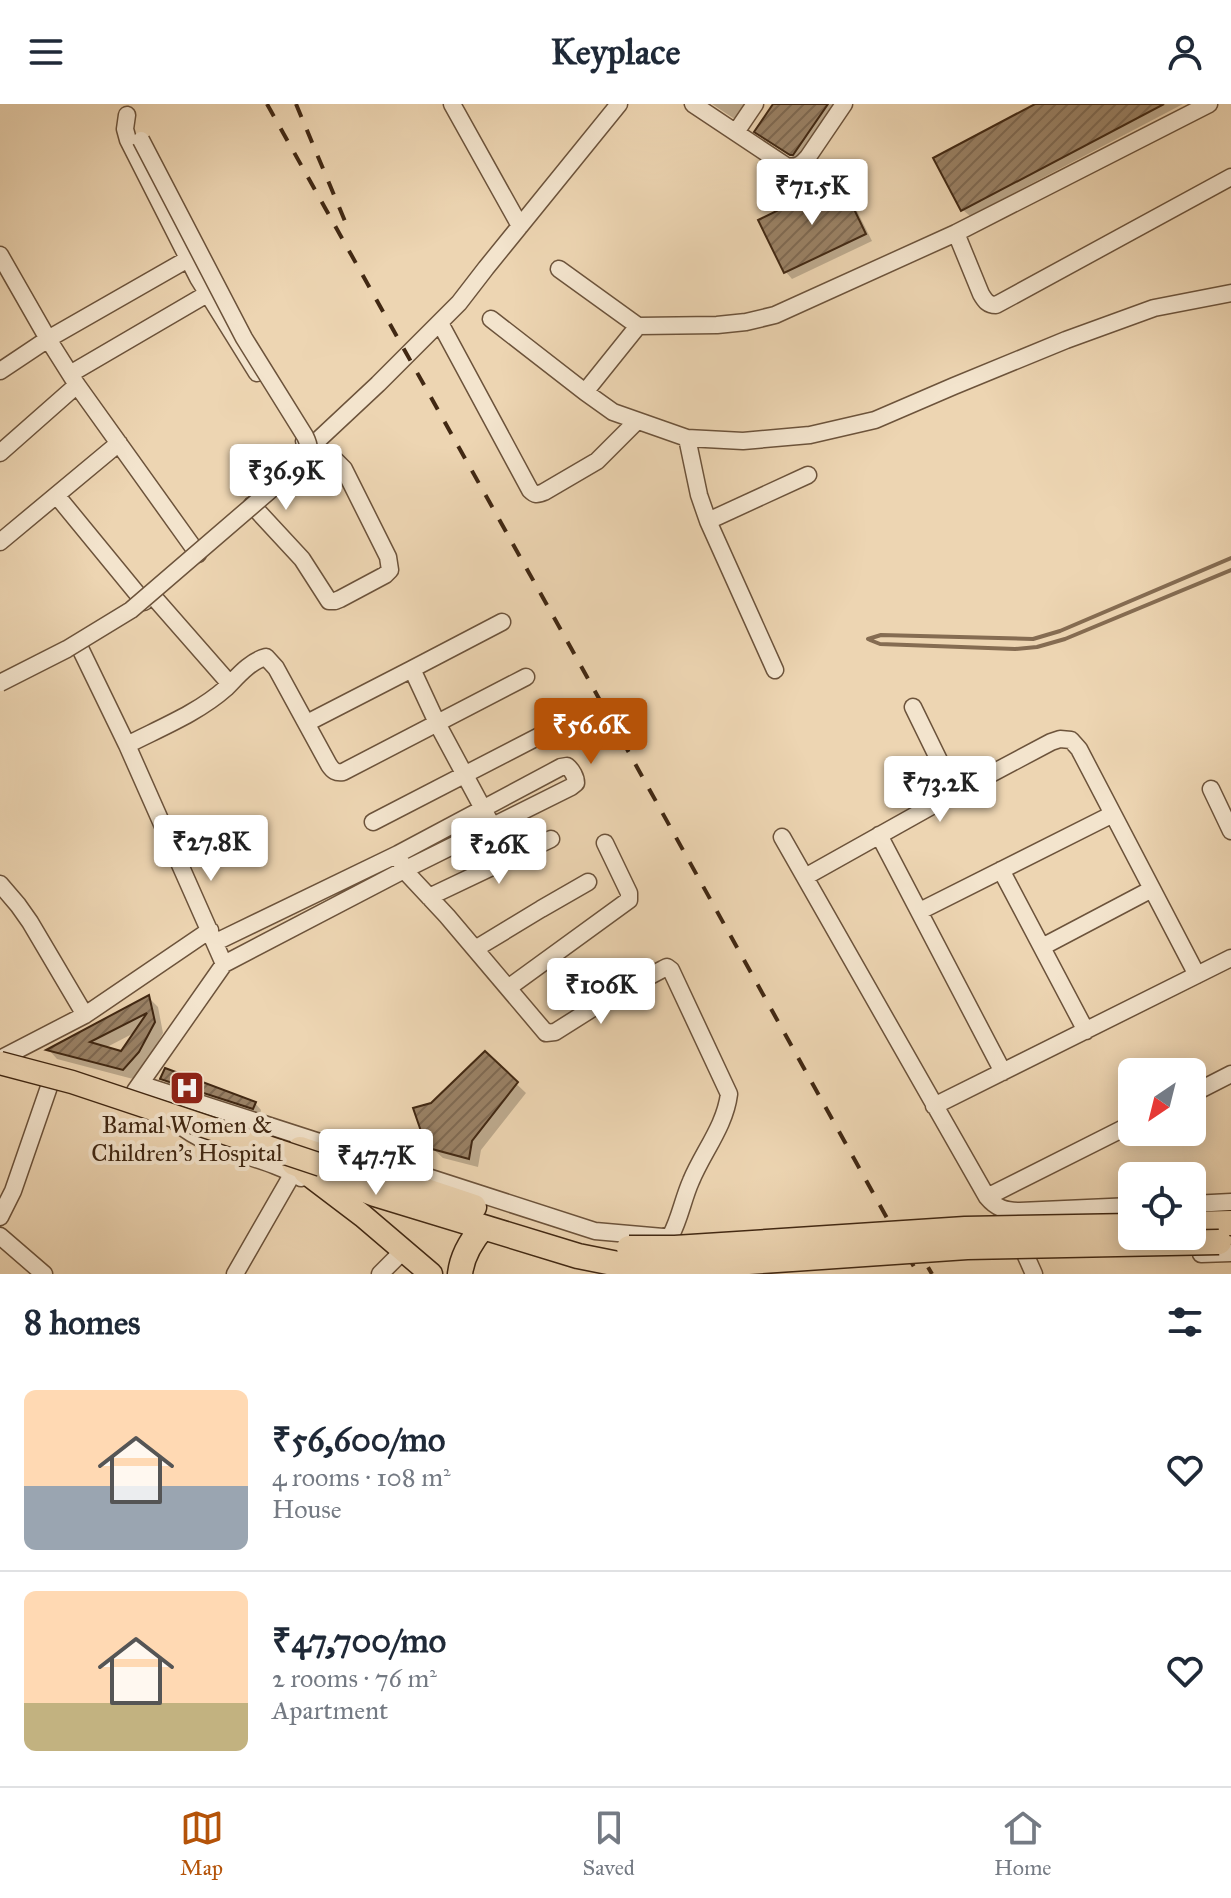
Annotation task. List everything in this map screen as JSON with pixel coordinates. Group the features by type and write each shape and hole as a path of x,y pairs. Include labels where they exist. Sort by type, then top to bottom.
{"highway":[{"path":"1,1061 134,1094 362,1189 676,1267 1228,1231"},
{"path":"1,1061 50,1084 134,1094 177,1123 291,1167 578,1256 628,1257 675,1248 751,1241 965,1229 1118,1226"},
{"path":"460,1274 463,1259 483,1227"},
{"path":"1206,1227 1228,1231"}],"main road":[{"path":"1,1061 325,1167 362,1189 452,1274"},
{"path":"291,1167 362,1189 431,1274"}],"street":[{"path":"452,104 520,226"},
{"path":"0,684 79,646 148,599 252,505 459,303 619,104"},
{"path":"693,104 786,166 795,168 808,157 844,104"},
{"path":"736,132 755,104"},
{"path":"559,269 638,326 717,325 775,315 956,233 1209,104"},
{"path":"0,684 67,649 131,610 303,462 309,453 305,436 244,338 125,109"},
{"path":"125,109 128,140 207,294 298,435 310,447 333,458 344,469 388,557 390,570 335,601 329,601 302,559 252,505"},
{"path":"956,233 985,302 996,305 1231,177"},
{"path":"0,255 74,380 198,554"},
{"path":"0,371 48,339 188,259"},
{"path":"491,319 613,412 687,438 743,441 810,435 875,420 1066,340 1154,308 1231,293"},
{"path":"0,453 74,380 207,294"},
{"path":"440,323 534,494 539,495 597,461 637,421"},
{"path":"585,392 638,326"},
{"path":"687,438 708,521 775,670"},
{"path":"0,542 119,443"},
{"path":"708,521 808,475"},
{"path":"57,496 148,599 230,684"},
{"path":"307,723 502,622"},
{"path":"79,646 127,745 224,964"},
{"path":"127,745 199,707 251,664 266,657 276,668 329,765 338,773 438,725 526,677"},
{"path":"412,669 438,725 494,826"},
{"path":"913,707 955,793"},
{"path":"373,822 553,729"},
{"path":"805,877 1051,742 1071,740 1079,749 1197,975"},
{"path":"1,1061 85,1015 213,936 401,862 494,826 574,785 576,779 567,766 482,809 401,862 224,964 134,1094 595,1231 663,1237 671,1235 691,1180 728,1106 729,1094 674,974 667,967 551,1033 542,1031 401,862"},
{"path":"1211,789 1231,831"},
{"path":"920,911 1113,814"},
{"path":"879,835 1003,1072"},
{"path":"782,837 993,1205 1006,1211 1118,1207"},
{"path":"429,897 551,839"},
{"path":"508,988 629,900 629,893 605,843"},
{"path":"1001,870 1086,1031"},
{"path":"475,949 588,882"},
{"path":"0,884 24,914 85,1015"},
{"path":"1042,947 1152,889"},
{"path":"934,1106 1231,958"},
{"path":"1206,1087 1231,1074"},
{"path":"0,1217 13,1191 50,1084"},
{"path":"987,1197 1118,1131"},
{"path":"235,1274 291,1167 421,1274"},
{"path":"1006,1211 1034,1274"},
{"path":"1206,1214 1228,1231"},
{"path":"1026,1256 1228,1231"},
{"path":"0,1236 44,1274"},
{"path":"380,1274 399,1255"}],"building":[{"path":"773,104 828,104 793,155 790,155 754,132"},
{"path":"1035,104 1164,104 961,211 933,158"},
{"path":"840,180 866,234 784,273 758,220"},
{"path":"149,995 155,1022 139,1052 123,1070 46,1050","holes":["147,1013 121,1051 90,1042"]},
{"path":"485,1051 518,1082 472,1141 469,1159 432,1149 421,1140 423,1137 413,1108 431,1103"},
{"path":"165,1068 256,1102 253,1109 160,1079"}],"waterway":[{"path":"868,639 881,635 1033,639 1060,631 1231,558"},
{"path":"870,640 880,644 1015,649 1037,647 1065,639 1231,570"}],"railway":[{"path":"267,104 918,1274"},
{"path":"296,104 347,226"},
{"path":"914,1243 932,1274"}],"place":[{"name":"Bamal Women & Children's Hospital","path":"187,1088"}]}
